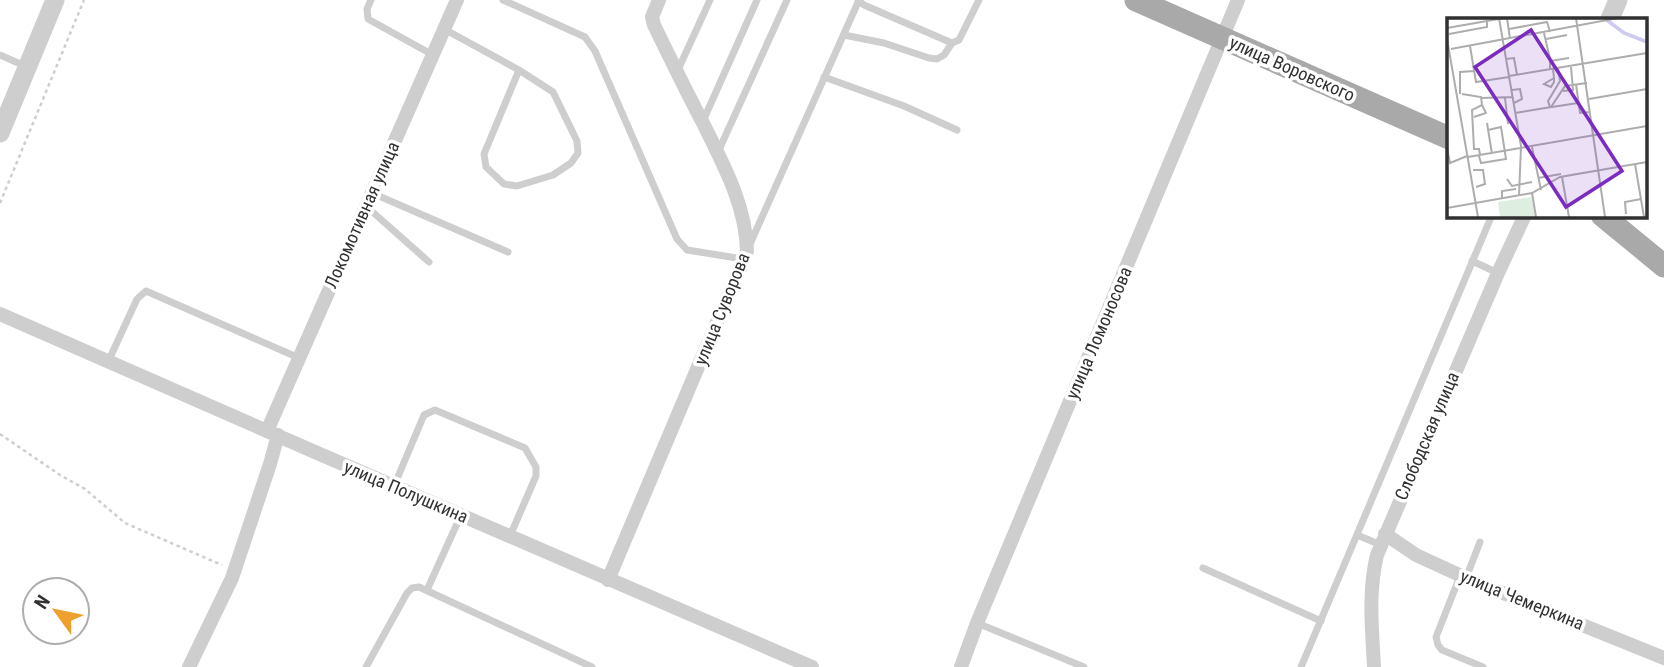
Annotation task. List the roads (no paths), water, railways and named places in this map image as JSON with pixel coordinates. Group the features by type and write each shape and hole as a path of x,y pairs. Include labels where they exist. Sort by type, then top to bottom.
{"main road":[{"name":"улица Воровского","path":"1136,0 1447,137"},
{"path":"1604,217 1664,266"}],"street":[{"path":"0,133 55,0"},
{"name":"Локомотивная улица","path":"189,667 235,570 270,464 272,433 299,358 457,0"},
{"name":"улица Суворова","path":"608,580 746,256 747,239 739,201 654,25 652,18 659,0"},
{"name":"улица Ломоносова","path":"961,667 1238,0"},
{"path":"1610,18 1618,0"},
{"name":"Слободская улица","path":"1374,667 1371,590 1374,565 1524,217"},
{"name":"улица Полушкина","path":"0,314 812,667"},
{"name":"улица Чемеркина","path":"1383,539 1463,577 1664,658"}],"lane":[{"path":"371,0 367,9 368,19 433,55"},
{"path":"503,0 585,37 595,51 682,246 687,250 746,256 858,0 952,43"},
{"path":"677,72 710,0"},
{"path":"702,123 757,0"},
{"path":"717,152 787,0"},
{"path":"844,35 937,59 944,55 952,43 959,40 979,0"},
{"path":"444,29 519,70 553,92 578,141 578,153 571,163 552,175 517,186 504,184 486,167 484,154 519,70"},
{"path":"0,55 28,67"},
{"path":"824,77 904,106 957,130"},
{"path":"369,200 508,252"},
{"path":"369,200 429,262"},
{"path":"1301,667 1491,217"},
{"path":"1472,261 1498,273"},
{"path":"108,362 136,299 146,291 299,358"},
{"path":"394,486 424,415 435,410 524,448 536,467 536,476 510,536"},
{"path":"427,590 461,515"},
{"path":"1357,535 1383,539"},
{"path":"1480,542 1436,637 1442,650 1483,667"},
{"path":"1203,568 1321,621"},
{"path":"366,667 407,593 412,588 419,587 592,667"},
{"path":"977,623 1084,667"}]}
